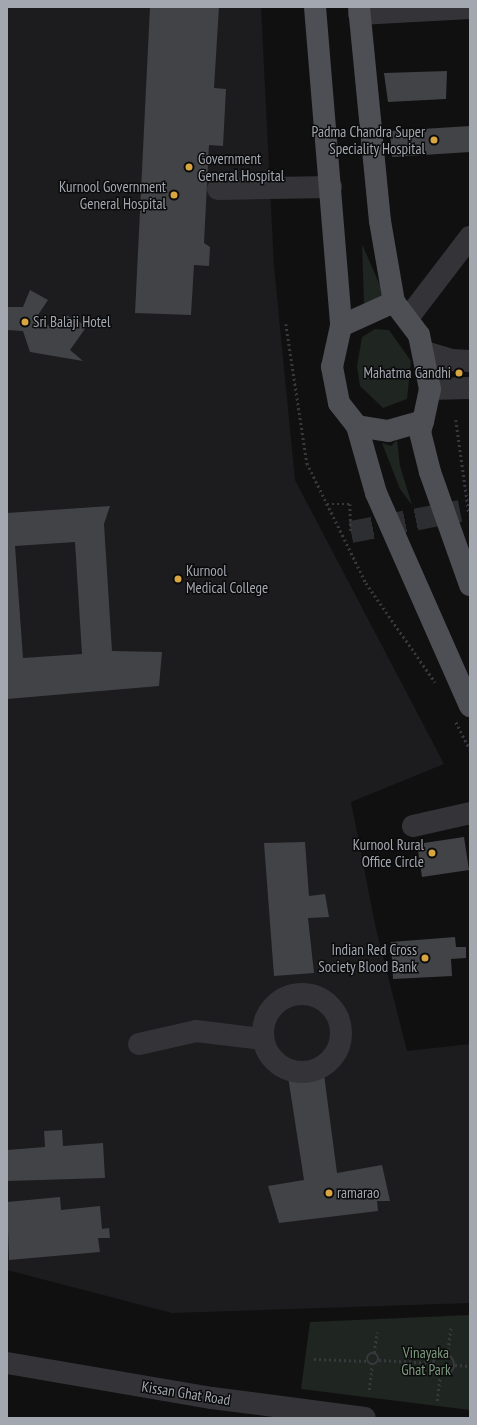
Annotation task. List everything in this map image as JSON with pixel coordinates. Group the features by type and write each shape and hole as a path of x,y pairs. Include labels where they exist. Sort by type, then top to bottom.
{"main road":[{"path":"315,7 331,187 341,326 332,367 339,403 357,426 376,493 462,711"},
{"path":"359,10 380,221 401,310 425,352 430,389 420,432 430,472 470,585"},
{"path":"341,326 401,310"},
{"path":"357,426 388,431 423,421"}],"street":[{"path":"359,10 470,8"},
{"path":"218,190 331,187"},
{"path":"401,310 470,237"},
{"path":"425,352 452,360 470,360"},
{"path":"430,389 470,388"},
{"path":"413,826 470,813"},
{"path":"139,1044 196,1031 262,1039"},
{"name":"Kissan Ghat Road","path":"7,1363 212,1398 365,1418"}],"path":[{"path":"286,324 307,463 366,583 439,689"},
{"path":"456,420 470,517"},
{"path":"327,504 350,504 351,532"},
{"path":"462,711 470,750"},
{"path":"451,1328 447,1355 455,1365 470,1366"},
{"path":"377,1332 374,1353 379,1360"},
{"path":"366,1361 368,1355 374,1353"},
{"path":"433,1363 440,1355 447,1355"},
{"path":"314,1359 366,1361 372,1366"},
{"path":"369,1390 372,1366 379,1360 433,1363"},
{"path":"433,1363 440,1375 437,1401"},
{"path":"440,1375 450,1374 455,1365"}],"shaded area":[{"name":"Kurnool Medical College","path":"7,7 261,7 274,266 295,480 444,764 351,802 376,929 407,1051 470,1044 470,1303 172,1313 7,1270"}],"green space":[{"path":"362,244 385,297 364,303"},
{"path":"375,329 389,330 411,361 407,399 383,408 360,386 357,366 362,337"},
{"path":"397,440 400,466 412,505 400,489 382,443 391,446"},
{"name":"Vinayaka Ghat Park","path":"470,1315 470,1410 301,1389 310,1322"}],"building":[{"name":"Kurnool Government General Hospital","path":"150,7 219,7 214,88 226,89 223,146 209,145 204,243 210,247 209,266 194,265 191,315 135,313"},
{"path":"447,71 446,99 388,102 384,73"},
{"path":"470,126 470,152 392,157 390,131"},
{"name":"Sri Balaji Hotel","path":"30,290 48,300 36,318 54,329 64,314 87,326 70,350 83,361 30,352 23,331 7,330 7,307 23,307"},
{"path":"110,506 104,524 112,651 162,652 159,686 7,699 7,513","holes":["75,542 82,654 23,658 15,546"]},
{"path":"464,837 469,870 422,877 417,844"},
{"path":"305,842 309,896 325,894 329,917 308,918 314,973 274,976 264,843"},
{"name":"Indian Red Cross Society Blood Bank","path":"455,937 456,947 466,947 466,958 451,959 452,976 393,979 391,942"},
{"path":"323,1067 337,1173 382,1165 390,1201 377,1201 378,1211 279,1223 268,1186 304,1180 287,1070 311,1071"},
{"path":"62,1130 63,1146 103,1143 105,1178 7,1181 7,1150 45,1147 44,1131"},
{"path":"60,1197 61,1210 100,1206 102,1229 109,1228 110,1238 98,1238 100,1252 9,1260 7,1202"}],"tunnel":[{"path":"351,532 460,511"}],"place":[{"name":"Padma Chandra Super Speciality Hospital","path":"434,140"},
{"name":"Government General Hospital","path":"189,167"},
{"name":"Kurnool Government General Hospital","path":"174,195"},
{"name":"Sri Balaji Hotel","path":"25,322"},
{"name":"Mahatma Gandhi","path":"459,373"},
{"name":"Kurnool Medical College","path":"178,579"},
{"name":"Kurnool Rural Office Circle","path":"432,853"},
{"name":"Indian Red Cross Society Blood Bank","path":"425,958"},
{"name":"ramarao","path":"329,1193"}]}
